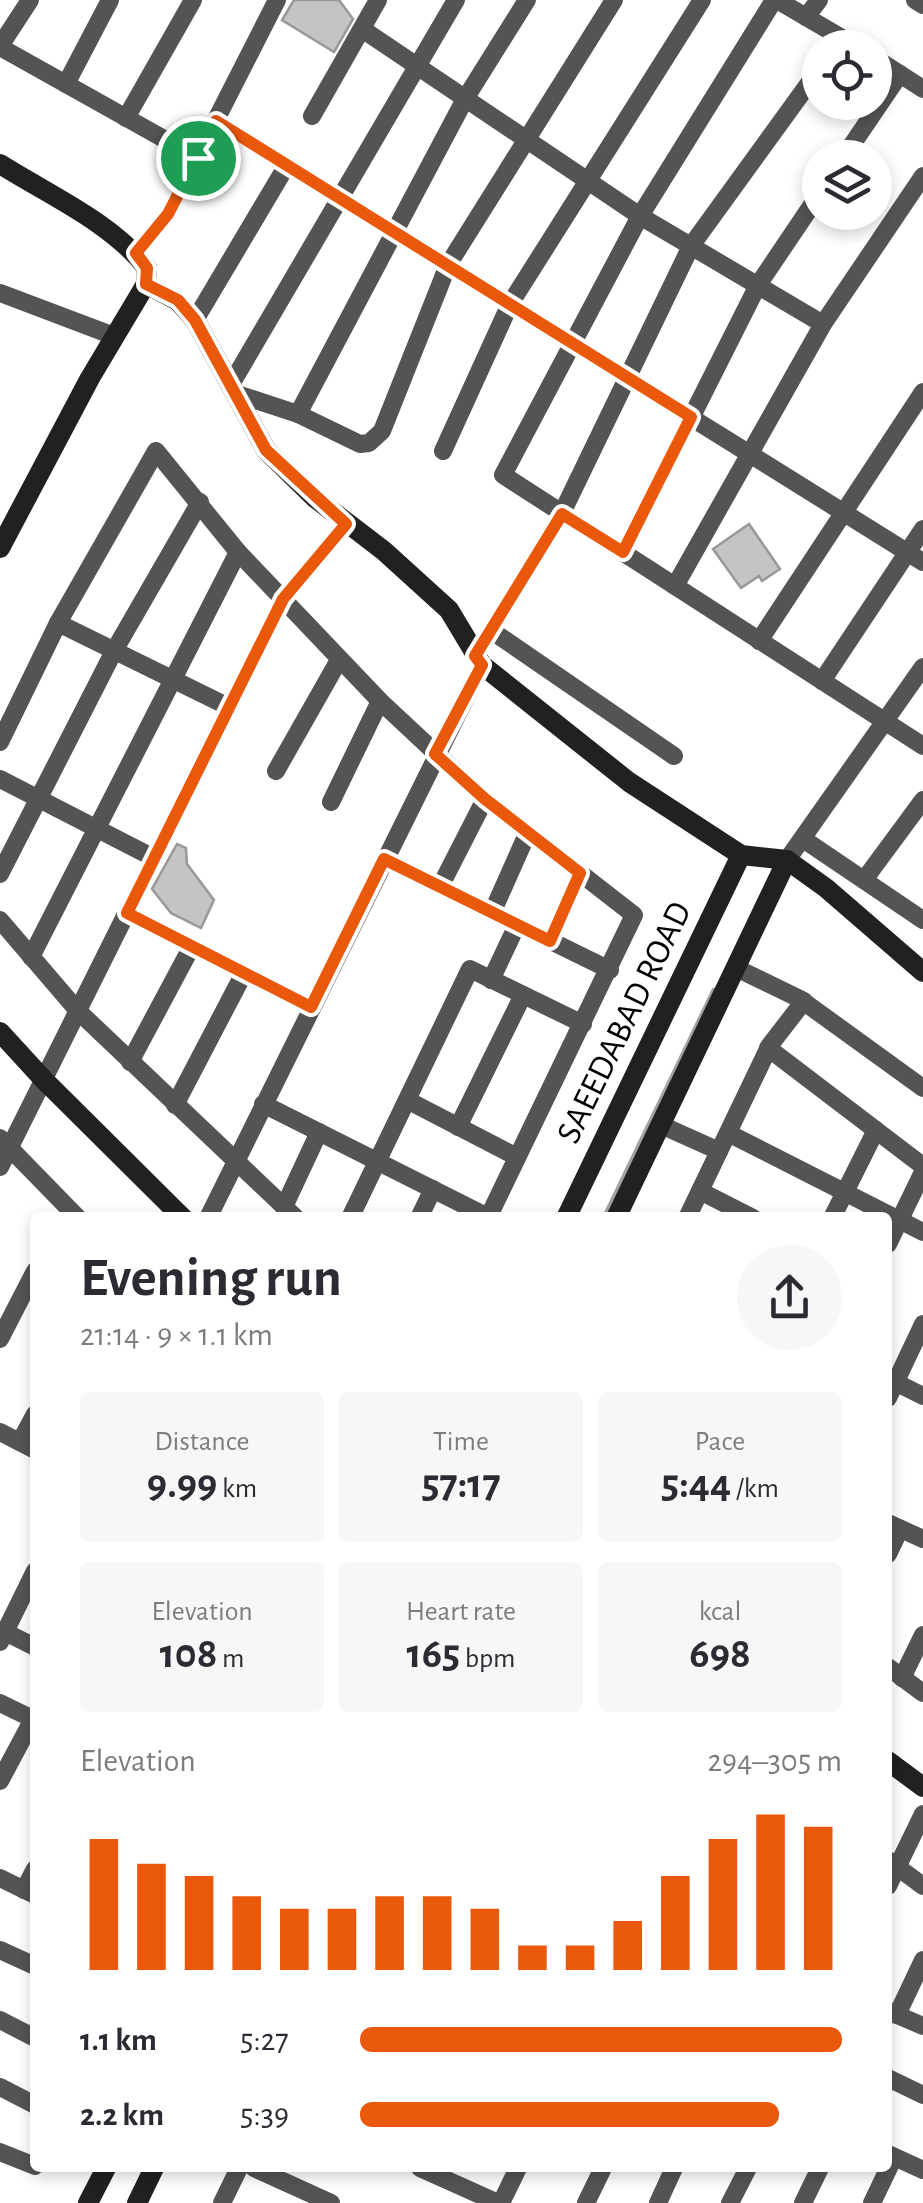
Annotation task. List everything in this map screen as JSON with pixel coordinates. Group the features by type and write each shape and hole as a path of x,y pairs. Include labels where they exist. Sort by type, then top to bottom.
{"street":[{"path":"30,0 0,47 198,158"},
{"path":"66,84 110,0"},
{"path":"126,118 193,0"},
{"path":"136,253 168,214 278,0"},
{"path":"312,116 378,0"},
{"path":"232,390 456,0"},
{"path":"298,414 465,98 527,0"},
{"path":"232,390 298,414 360,444 382,431 448,266 614,0"},
{"path":"443,451 510,304 702,0"},
{"path":"826,30 775,0 640,216 503,476 923,746"},
{"path":"806,16 820,0"},
{"path":"916,0 923,5"},
{"path":"362,29 640,216 823,324"},
{"path":"892,69 923,89"},
{"path":"856,140 900,74"},
{"path":"211,1212 492,630 562,514 692,246 802,93"},
{"path":"216,121 915,557"},
{"path":"0,164 110,233 136,253 147,268 146,284 0,548"},
{"path":"195,320 286,165"},
{"path":"675,586 823,324 923,176"},
{"path":"623,552 758,286 802,219"},
{"path":"146,284 178,300 195,320 266,450 346,524 449,610 478,661 628,782 741,855 787,860 826,888 923,972"},
{"path":"0,293 114,336"},
{"path":"759,640 923,392"},
{"path":"0,742 58,623 156,452 238,552 380,701 485,799 634,915 491,1212"},
{"path":"0,874 114,651 200,502"},
{"path":"0,1167 5,1143 44,1080 283,599 346,524"},
{"path":"822,681 915,557 923,529"},
{"path":"32,957 238,552"},
{"path":"58,623 228,707"},
{"path":"492,630 674,756"},
{"path":"276,772 340,660"},
{"path":"619,1212 787,860 923,667"},
{"path":"331,802 380,701"},
{"path":"0,779 154,858"},
{"path":"440,887 485,799"},
{"path":"864,880 923,800"},
{"path":"492,913 528,832"},
{"path":"803,840 923,920"},
{"name":"SAEEDABAD ROAD","path":"569,1212 741,855"},
{"path":"384,859 610,970"},
{"path":"550,941 580,873"},
{"path":"127,913 311,1007"},
{"path":"0,920 78,1011 290,1212 319,1132"},
{"path":"492,980 518,925"},
{"path":"130,1062 192,946"},
{"path":"736,968 804,1002 923,1088"},
{"path":"353,1212 470,969 583,1024"},
{"path":"175,1105 244,973"},
{"path":"458,1126 523,995"},
{"path":"690,1212 768,1048 804,1002"},
{"path":"0,1032 176,1212"},
{"path":"768,1048 923,1169 892,1235"},
{"path":"407,1100 518,1158"},
{"path":"263,1104 478,1212"},
{"path":"661,1125 719,1151"},
{"path":"835,1212 876,1130"},
{"path":"728,1133 883,1212"},
{"path":"5,1143 68,1212"},
{"path":"422,1212 433,1189"},
{"path":"700,1191 741,1212"},
{"path":"892,1216 923,1232"},
{"path":"0,1339 30,1281"},
{"path":"892,1388 920,1336"},
{"path":"892,1390 923,1396"},
{"path":"0,1432 28,1446"},
{"path":"892,1549 910,1529"},
{"path":"30,1580 2,1637 30,1645"},
{"path":"923,1635 895,1672 923,1693"},
{"path":"0,1703 30,1717"},
{"path":"0,1782 30,1726"},
{"path":"892,1764 923,1786"},
{"path":"923,1814 892,1863 923,1886"},
{"path":"0,1878 30,1893"},
{"path":"0,1950 30,1964"},
{"path":"923,1960 892,2013 923,2026"},
{"path":"0,2020 30,2035"},
{"path":"892,2080 923,2095"},
{"path":"0,2087 30,2102"},
{"path":"0,2152 30,2164"},
{"path":"892,2155 923,2170"},
{"path":"88,2203 104,2172"},
{"path":"136,2203 152,2172"},
{"path":"222,2203 237,2172"},
{"path":"260,2172 295,2196 331,2203"},
{"path":"452,2174 499,2203 516,2172"},
{"path":"586,2203 601,2172"},
{"path":"658,2203 672,2172"},
{"path":"730,2203 746,2172"},
{"path":"803,2203 818,2172"},
{"path":"872,2203 884,2172"}],"building":[{"path":"294,0 339,0 353,19 334,52 282,20"},
{"path":"749,524 780,569 741,588 713,549"},
{"path":"177,844 186,848 187,864 214,900 201,928 171,913 152,889"}],"waterway":[{"path":"607,1212 714,990"}],"route":[{"path":"216,121 691,417 623,552 562,514 475,656 482,665 435,754 485,799 580,873 550,941 384,859 311,1007 127,913 283,599 346,524 266,450 195,320 178,300 146,284 147,268 136,253 168,214 198,158 216,121"}]}
